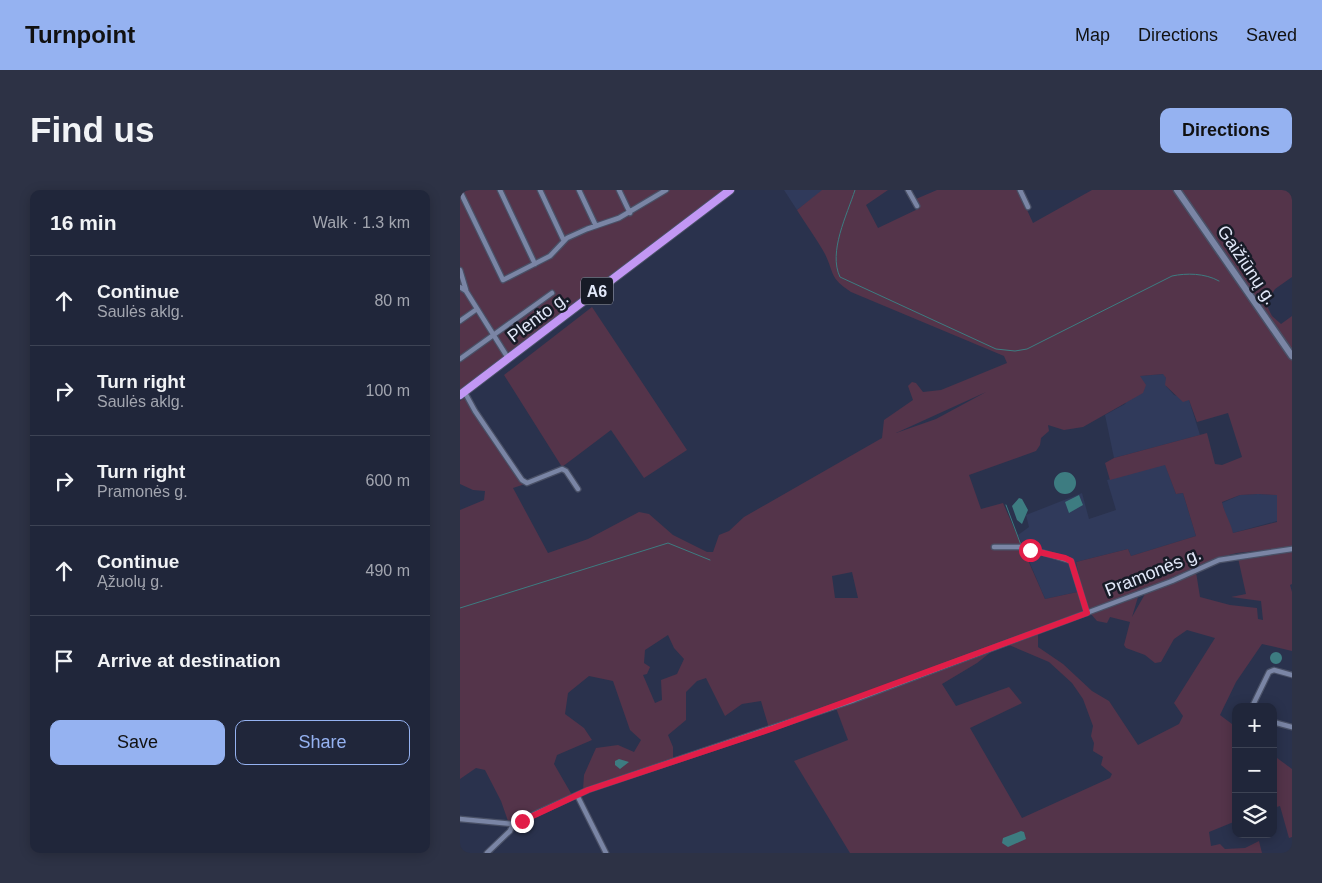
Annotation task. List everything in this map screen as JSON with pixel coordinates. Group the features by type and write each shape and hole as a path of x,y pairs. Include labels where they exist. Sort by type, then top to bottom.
{"highway":[{"name":"Plento g.","path":"462,393 730,190"}],"main road":[{"name":"Gaižiūnų g.","path":"1177,190 1292,356"}],"street":[{"path":"500,190 536,264"},
{"path":"540,190 564,241"},
{"path":"579,190 596,226"},
{"path":"619,190 630,213"},
{"path":"658,190 658,196"},
{"path":"460,191 504,280 550,256 564,241 630,213 666,190"},
{"path":"908,190 917,206"},
{"path":"1020,190 1028,207"},
{"path":"460,270 466,291 508,358"},
{"path":"460,287 466,291"},
{"path":"460,360 493,334 552,293"},
{"path":"460,321 477,309"},
{"path":"462,393 522,480 527,482 536,480 562,469 566,471 578,489"},
{"path":"994,547 1024,547 1071,561 1087,613"},
{"name":"Pramonės g.","path":"513,824 577,795 774,728 1172,581 1219,560 1292,550"},
{"path":"1254,703 1271,670 1292,675"},
{"path":"1277,723 1292,727"},
{"path":"577,795 606,853"},
{"path":"460,819 513,824 510,831 487,853"}],"shaded area":[{"path":"460,190 725,190 460,392"},
{"path":"784,190 822,190 822,191 797,210"},
{"path":"822,190 888,190 866,205 878,228 920,208 916,199 937,190 1018,190 1033,223 1092,190 1175,190 1242,279 1180,190 1292,190 1292,277 1275,289 1266,304 1272,316 1281,324 1292,316 1292,547 1237,553 1216,558 1150,587 769,728 761,701 742,704 725,716 706,678 697,681 686,692 686,720 668,735 673,747 673,758 583,790 584,775 596,748 618,745 634,752 641,740 630,730 613,681 589,676 568,693 565,714 584,728 592,740 557,755 554,764 572,795 519,819 508,821 501,801 485,770 476,768 460,779 460,510 484,500 485,491 473,490 460,484 460,401 465,397 525,484 513,488 548,553 588,539 639,512 649,514 673,535 707,552 713,552 719,535 729,531 744,517 882,438 884,420 913,400 908,386 912,382 916,383 923,392 941,390 1007,363 1004,356 851,292 844,287 833,275 822,248 797,210","holes":["1163,374 1166,378 1165,385 1183,402 1189,400 1197,422 1228,413 1242,457 1222,465 1215,464 1207,433 1114,458 1105,463 1110,480 1165,465 1176,494 1183,493 1196,536 1131,556 1128,549 1076,562 1082,591 1045,599 1003,503 981,509 969,475 1036,451 1040,445 1041,438 1049,431 1048,425 1064,430 1083,427 1143,393 1146,385 1140,376","986,392 936,419 896,433","1240,495 1277,495 1277,522 1233,533 1222,502","852,572 858,598 835,598 832,576","668,635 674,648 684,659 677,674 661,680 662,700 655,703 643,675 647,674 650,667 644,663 645,650"]},
{"path":"592,307 687,450 644,478 611,430 562,467 504,375"},
{"path":"1164,374 1166,386 1174,395 1189,400 1200,435 1114,458 1105,415 1125,404 1139,376"},
{"path":"1165,464 1176,494 1183,493 1196,536 1131,556 1128,549 1076,562 1082,591 1045,599 1018,535 1029,527 1026,515 1082,493 1089,519 1116,510 1107,480"},
{"path":"1065,472 1073,475 1076,483 1073,491 1065,494 1057,491 1054,483 1057,475"},
{"path":"1079,495 1083,505 1069,513 1065,502"},
{"path":"1240,495 1277,495 1277,521 1233,533 1222,503"},
{"path":"1019,498 1022,499 1028,510 1022,524 1017,520 1012,506"},
{"path":"1292,552 1292,584 1290,585 1292,592 1292,651 1262,644 1236,682 1220,715 1232,724 1232,823 1209,832 1211,846 1220,844 1225,849 1245,848 1259,841 1262,853 850,853 794,761 848,740 836,708 991,652 977,663 942,684 956,706 1009,687 1022,703 970,728 1022,818 1110,778 1112,774 1101,765 1103,757 1093,751 1094,743 1091,736 1093,726 1083,699 1072,683 1049,662 1009,645 1038,634 1038,647 1063,664 1092,691 1109,701 1138,745 1179,724 1183,716 1174,703 1215,638 1187,630 1174,639 1161,662 1155,663 1145,655 1126,648 1124,645 1130,622 1110,617 1107,623 1097,621 1091,614 1138,597 1132,617 1145,594 1196,572 1200,597 1230,605 1257,608 1258,619 1263,620 1261,601 1231,597 1246,594 1238,558"},
{"path":"1276,652 1282,658 1276,664 1270,658"},
{"path":"1277,758 1292,769 1292,837 1289,838 1280,806 1277,807"},
{"path":"619,759 629,762 620,769 615,765 615,761"},
{"path":"1021,831 1024,832 1026,839 1008,847 1002,843 1003,838"}],"waterway":[{"path":"855,190 837,245 837,267 840,277 996,349 1015,351 1027,349 1172,276 1196,274 1208,276 1219,281"},
{"path":"1006,505 1021,545"},
{"path":"460,608 668,543 710,560"},
{"path":"1022,549 1032,555"}],"route":[{"path":"522,821 588,790 854,700 1087,613 1071,561 1030,550"}]}
